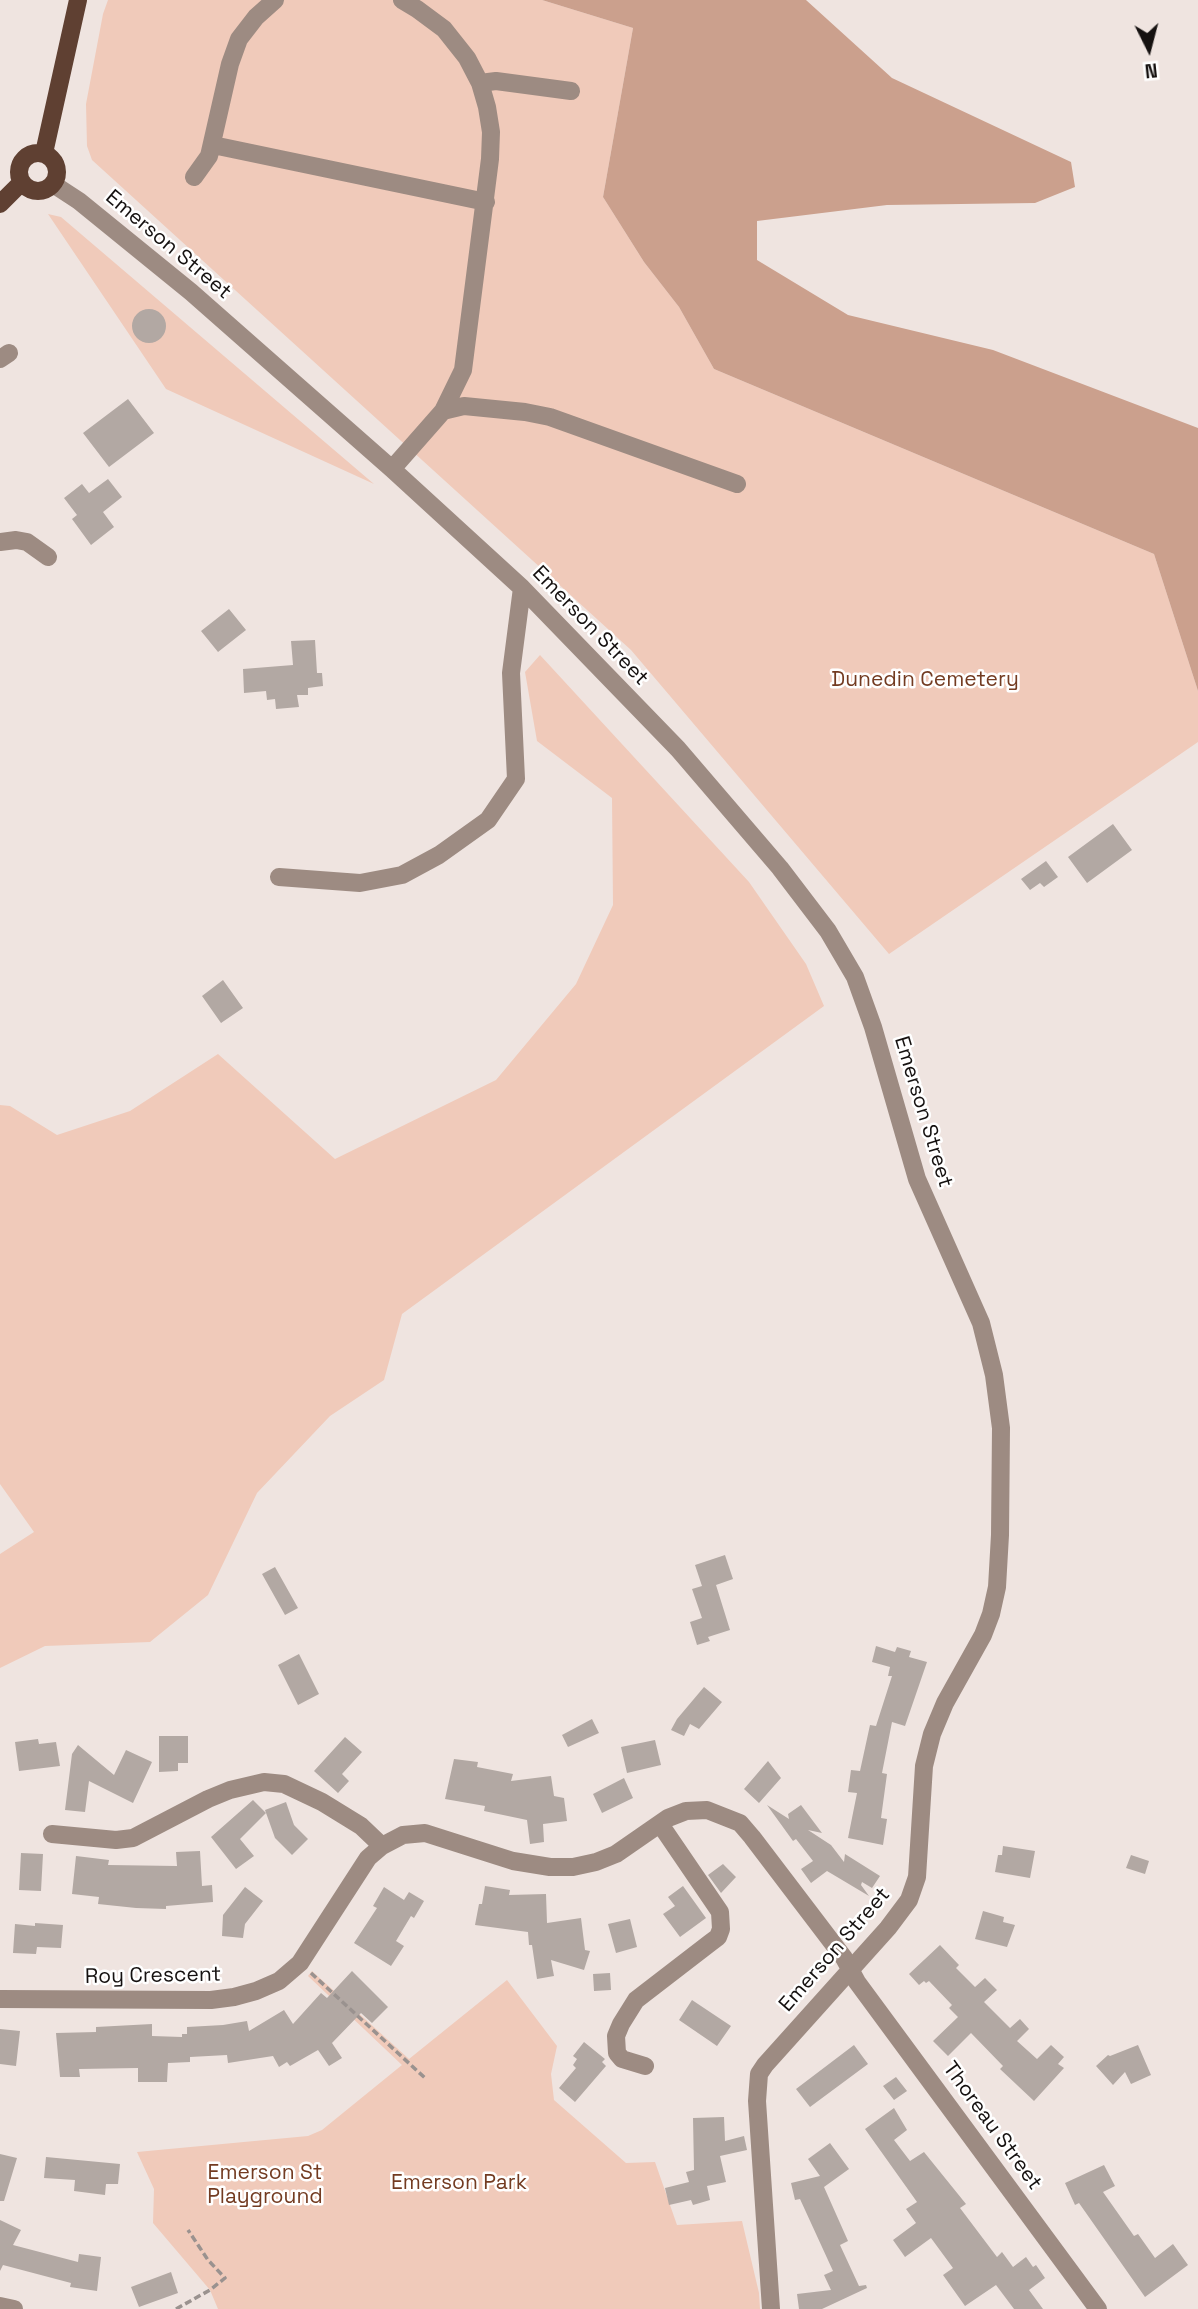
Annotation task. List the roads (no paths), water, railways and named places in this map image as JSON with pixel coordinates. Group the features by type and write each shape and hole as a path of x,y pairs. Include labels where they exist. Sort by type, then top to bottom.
{"main road":[{"path":"44,153 78,0"},
{"path":"44,153 57,166 58,172 49,188 31,190 22,182 19,169 25,158 31,154 44,153"},
{"path":"0,204 22,182"}],"street":[{"path":"194,177 209,156 213,145 230,64 239,39 256,17 275,0"},
{"path":"392,469 443,411 463,370 486,202 491,132 480,83 467,58 444,29 402,0"},
{"path":"480,83 496,81 571,92"},
{"path":"213,145 486,202"},
{"name":"Emerson Street","path":"53,184 79,201 170,274 392,469 522,588 711,785 813,910 842,955 865,1001 917,1180 981,1323 989,1349 998,1402 1001,1454 997,1587 991,1614 972,1657 945,1703 932,1734 924,1766 915,1887 901,1913 765,2065 757,2082 771,2309"},
{"path":"443,411 464,406 551,417 737,484"},
{"path":"0,542 27,542 48,557"},
{"path":"279,877 360,883 402,875 439,855 488,820 516,779 511,673 522,588"},
{"path":"52,1834 133,1839 208,1799 230,1790 264,1782 284,1784 323,1802 361,1826 382,1846"},
{"name":"Roy Crescent","path":"0,1998 211,2000 256,1991 279,1981 300,1963 368,1858 382,1846 403,1835 425,1833 513,1861 550,1867 573,1867 616,1854 660,1824 686,1811 707,1810 740,1823 844,1958 850,1970"},
{"path":"645,2066 622,2059 617,2053 616,2036 621,2024 636,2000 718,1937 720,1929 720,1912 660,1824"},
{"name":"Thoreau Street","path":"850,1970 1098,2309"},
{"path":"0,2306 14,2309"}],"park label":[{"name":"Dunedin Cemetery","path":"925,680"},
{"name":"Emerson Park","path":"459,2183"},
{"name":"Emerson St Playground","path":"265,2185"}]}
